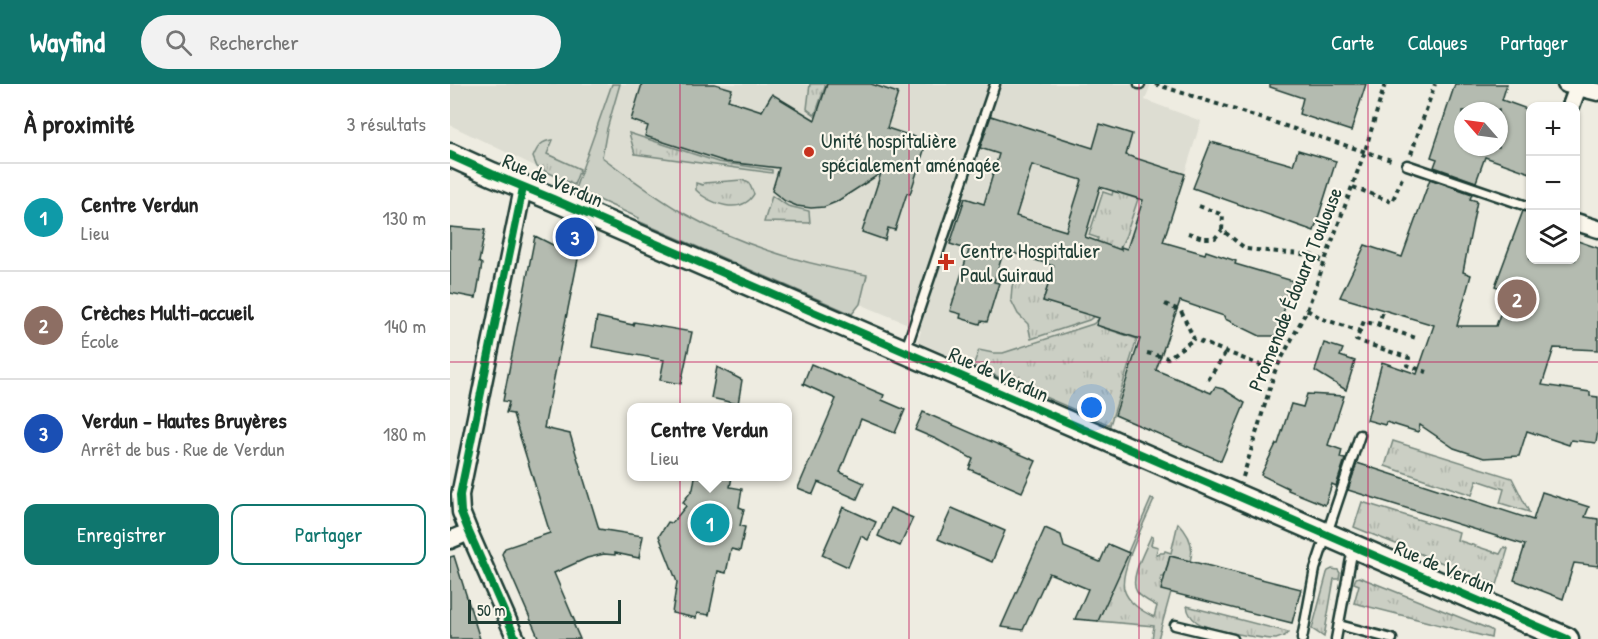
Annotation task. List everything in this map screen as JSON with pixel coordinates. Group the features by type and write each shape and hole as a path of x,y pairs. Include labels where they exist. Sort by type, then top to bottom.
{"street":[{"path":"1572,102 1572,86 1598,92"},
{"name":"Rue de Verdun","path":"450,155 1567,639"},
{"path":"516,639 461,512 460,495 523,188"},
{"path":"1580,224 1598,229"},
{"path":"450,540 469,532"}],"lane":[{"path":"905,352 995,84"},
{"path":"1407,165 1526,206"},
{"path":"1302,639 1315,569 1360,435"},
{"path":"1336,639 1353,547"},
{"path":"1174,625 1233,639"},
{"path":"1339,625 1392,639"}],"path":[{"path":"1155,84 1407,165"},
{"path":"1188,233 1203,238 1215,238 1222,230 1223,214 1199,206"},
{"path":"1222,230 1246,249 1311,255 1325,262"},
{"path":"1165,304 1181,311 1194,339 1275,371"},
{"path":"1307,310 1323,319 1360,331"},
{"path":"1378,326 1383,311"},
{"path":"1416,338 1364,321 1356,340 1409,358 1407,365 1427,372"},
{"path":"1147,353 1168,358 1194,339"},
{"path":"1208,380 1226,352"}],"shaded area":[{"name":"Centre Hospitalier Paul Guiraud","path":"450,84 1151,84 1145,100 1201,121 1108,422 917,342 921,331 908,324 860,304 852,314 638,221 639,218 575,189 574,185 450,125"}],"green space":[{"path":"612,84 620,84 607,129 602,157 642,187 674,207 728,235 796,259 867,275 860,304 852,314 638,221 639,218 575,189"},
{"path":"810,84 826,84 815,115 807,109"},
{"path":"629,133 718,162 772,170 772,173 635,154"},
{"path":"553,140 547,154 580,169 574,185 537,167 533,157 537,150 543,143"},
{"path":"742,180 749,183 754,194 749,200 734,206 709,200 696,190 696,183 703,185 704,183"},
{"path":"1113,191 1138,199 1126,235 1111,267 1097,242 1098,238 1089,235 1103,192 1112,195"},
{"path":"772,196 788,206 809,211 810,223 764,222"},
{"path":"1017,271 1049,282 1043,301 1096,315 1089,320 1031,339 1028,324 1018,314 1011,300"},
{"path":"1108,303 1101,327 1137,339 1110,425 973,366 979,350 1003,353 1093,324 1100,318"},
{"path":"1393,441 1512,478 1529,512 1500,503 1504,489 1477,480 1472,495 1385,466"},
{"path":"1151,499 1154,500 1125,570 1124,589 1132,602 1154,617 1157,606 1141,596 1135,586 1136,572 1151,536 1153,537 1151,545 1158,547 1156,554 1159,555 1165,551 1171,553 1178,523 1188,536 1192,550 1190,561 1170,556 1164,577 1161,577 1160,581 1171,592 1158,639 1152,639 1154,626 1098,621"},
{"path":"1362,502 1459,532 1457,540 1500,554 1504,547 1508,549 1497,585 1354,527"},
{"path":"1332,569 1340,573 1339,579 1334,579 1324,637 1312,629 1327,573"},
{"path":"1359,577 1489,629 1492,631 1491,638 1354,603 1359,585 1354,583"},
{"path":"1187,606 1289,633 1278,639 1269,639 1212,628 1195,620 1190,615"}],"building":[{"name":"Unité hospitalière spécialement aménagée","path":"642,84 715,84 732,89 728,100 762,111 772,94 815,120 827,84 871,84 898,93 887,128 927,141 910,194 907,193 895,230 888,228 885,240 862,232 881,173 836,202 824,207 797,206 785,201 772,191 779,168 726,162 645,136 648,126 631,120"},
{"path":"1270,84 1366,84 1351,131 1299,114 1303,98 1270,87"},
{"path":"1455,84 1507,84 1502,100 1508,102 1454,102 1454,156 1508,156 1508,102 1526,109 1526,172 1485,157 1476,182 1434,167 1437,159 1431,157"},
{"path":"991,116 1093,148 1100,124 1132,134 1126,155 1185,174 1163,242 1205,254 1206,251 1236,261 1235,264 1293,281 1276,336 1260,336 1225,319 1224,316 1180,301 1156,370 1211,393 1215,387 1223,389 1245,403 1221,461 1115,415 1140,339 1096,325 1099,318 1043,301 1054,266 1004,250 994,282 999,283 987,322 981,321 980,324 960,318 961,314 950,311 969,250 950,244 965,198 984,204 999,154 980,148","holes":["1032,165 1082,180 1066,231 1016,216","1100,187 1143,200 1127,249 1121,247 1121,250 1085,237"]},
{"path":"1211,142 1293,165 1298,150 1336,161 1314,231 1193,188"},
{"path":"1430,179 1472,194 1470,199 1477,201 1463,272 1471,275 1457,326 1496,326 1508,291 1495,286 1523,211 1526,212 1526,264 1580,264 1580,242 1598,248 1598,350 1554,348 1542,385 1590,392 1590,396 1598,397 1596,443 1571,440 1569,445 1527,431 1519,456 1484,458 1454,448 1420,425 1418,432 1386,422 1385,425 1367,420 1382,362 1417,374 1434,325 1340,297 1365,245 1402,257"},
{"path":"450,227 485,230 476,298 450,293"},
{"path":"535,236 561,249 560,254 578,259 544,428 570,434 599,529 643,536 639,558 615,553 615,555 604,554 587,558 554,573 580,639 539,639 502,554 505,548 550,533 513,414 506,413 509,402 503,401"},
{"path":"597,317 633,325 634,322 692,332 681,384 660,380 664,360 592,347"},
{"path":"1324,343 1343,349 1340,356 1355,361 1346,390 1315,371"},
{"path":"811,364 884,395 882,400 905,410 895,433 861,419 840,472 864,483 857,499 818,482 813,494 798,488 836,399 803,384"},
{"path":"717,367 742,380 738,403 711,398"},
{"path":"1307,394 1344,396 1328,445 1342,450 1340,458 1345,459 1336,486 1332,484 1325,505 1288,490 1261,475 1278,444 1291,404 1303,407"},
{"path":"923,412 1036,461 1022,492 969,469 973,459 915,430"},
{"path":"1357,463 1533,520 1542,492 1589,507 1585,517 1598,519 1598,566 1574,563 1563,599 1514,580 1525,545 1348,490"},
{"path":"694,481 731,481 730,487 742,489 739,507 744,509 740,526 745,527 740,551 731,549 726,573 718,571 709,615 697,613 696,618 672,613 677,582 659,536 668,522 672,523 686,506 683,502 693,489"},
{"path":"843,507 876,522 868,540 861,536 848,567 822,555"},
{"path":"890,508 913,518 900,546 878,536"},
{"path":"952,508 1005,531 992,562 938,539"},
{"path":"1045,528 1061,535 1064,547 1100,562 1108,544 1129,553 1098,621 1075,619 1088,589 1049,573 1023,630 1001,627"},
{"path":"454,556 480,639 450,639 450,557"},
{"path":"1170,556 1301,589 1292,623 1161,590"}],"cycle path":[{"path":"450,155 1567,639"},
{"path":"516,639 461,512 460,495 523,188"}],"place":[{"name":"Unité hospitalière spécialement aménagée","path":"809,152"},
{"name":"Verdun - Hautes Bruyères","path":"575,237"},
{"name":"Centre Hospitalier Paul Guiraud","path":"946,262"},
{"name":"Crèches Multi-accueil","path":"1517,299"},
{"name":"Centre Verdun","path":"710,523"}]}
